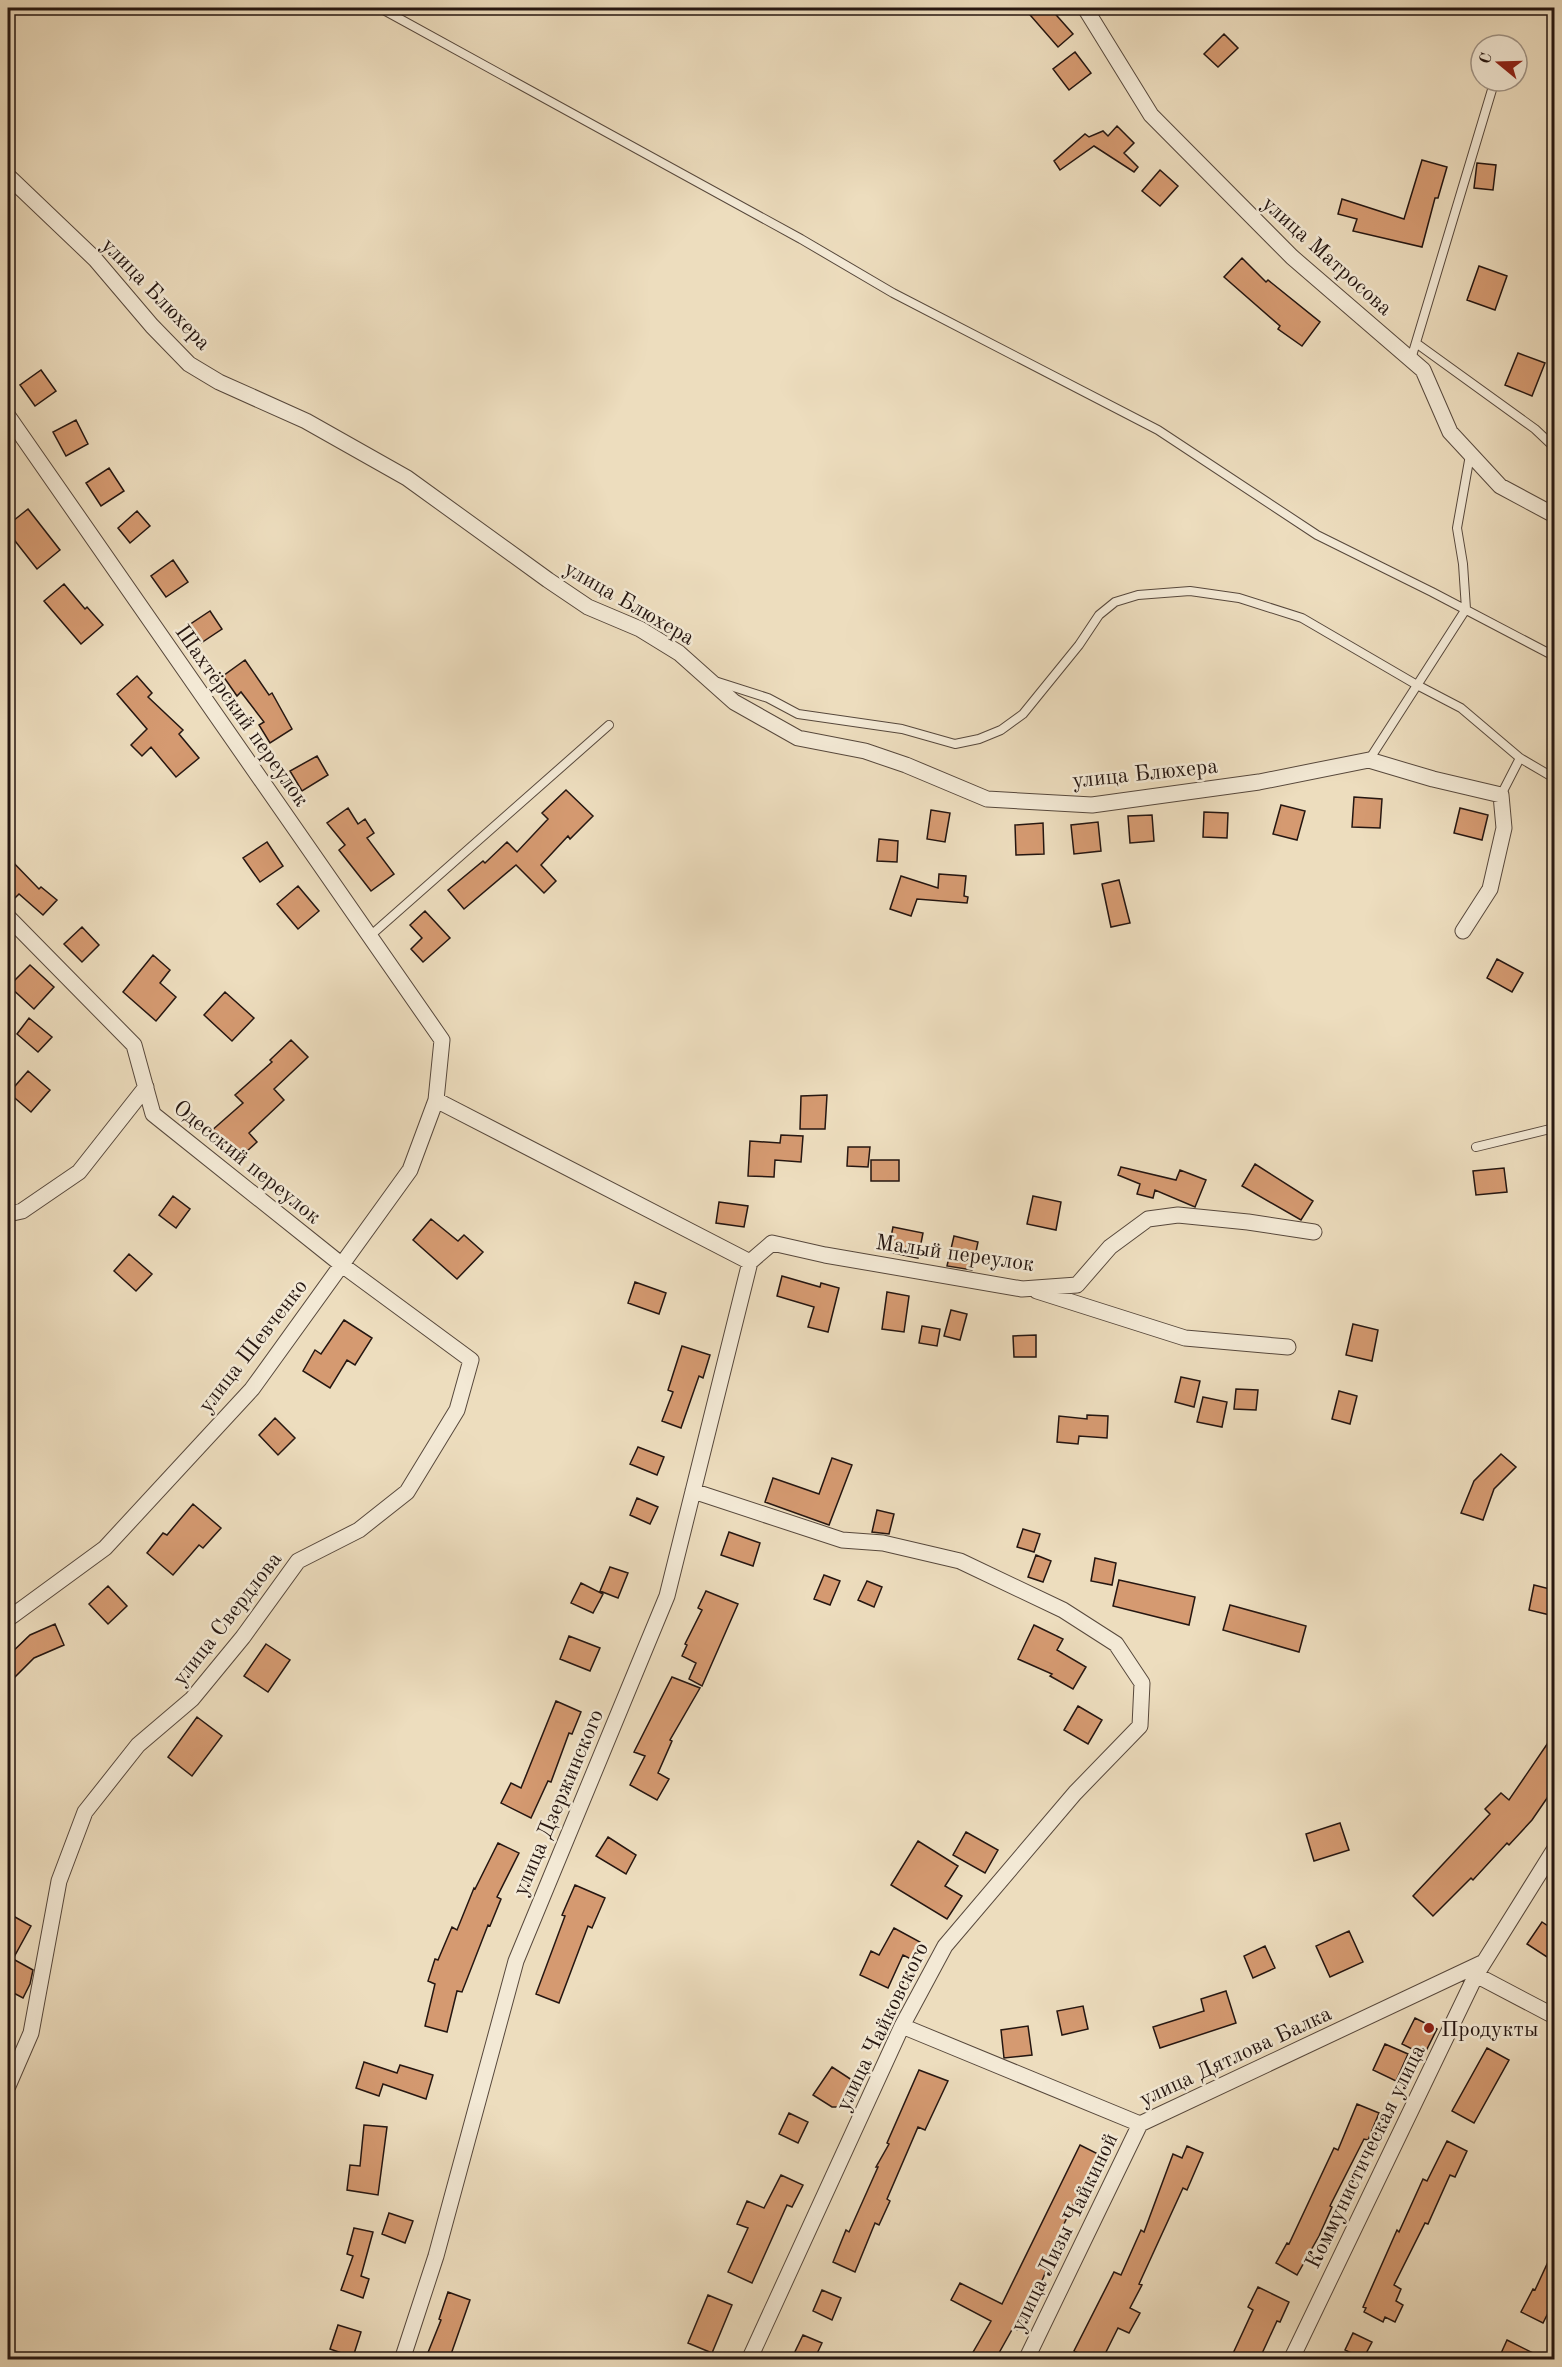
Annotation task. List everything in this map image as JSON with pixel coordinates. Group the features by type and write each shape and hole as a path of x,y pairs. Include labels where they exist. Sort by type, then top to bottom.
{"street":[{"name":"улица Матросова","path":"1086,8 1151,115 1292,257 1422,370 1449,432 1500,486 1554,515"},
{"name":"улица Блюхера","path":"8,176 95,260 152,326 189,364 219,382 306,421 407,478 588,607 640,629 679,653 734,702 798,738 865,751 906,765 987,799 1092,805 1259,782 1369,760"},
{"name":"Шахтёрский переулок","path":"8,416 442,1040"},
{"path":"1369,760 1433,779 1501,795 1504,828 1490,889 1463,931"},
{"name":"Одесский переулок","path":"8,917 134,1045 153,1114 342,1265"},
{"name":"улица Шевченко","path":"8,1619 105,1548 252,1389 410,1170 436,1100 442,1040"},
{"path":"8,1215 22,1211 79,1172 146,1087"},
{"path":"436,1100 750,1262"},
{"name":"Малый переулок","path":"750,1262 772,1243 837,1257 1022,1289 1077,1285 1110,1247 1148,1220 1178,1215 1314,1232"},
{"name":"улица Дзержинского","path":"402,2360 436,2256 516,1961 667,1596 750,1262"},
{"name":"улица Свердлова","path":"8,2086 31,2033 59,1881 85,1812 138,1745 192,1700 243,1637 298,1561 358,1530 407,1492 457,1410 471,1360 342,1265"},
{"path":"1028,1288 1185,1338 1288,1347"},
{"name":"улица Чайковского","path":"693,1491 842,1540 883,1543 960,1561 1063,1610 1116,1644 1142,1683 1140,1726 1075,1793 945,1946 902,2026 749,2360"},
{"name":"Коммунистическая улица","path":"1291,2360 1480,1969 1554,1850"},
{"path":"1480,1969 1554,2016"},
{"name":"улица Дятлова Балка","path":"902,2026 1140,2124 1480,1969"},
{"name":"улица Лизы Чайкиной","path":"1026,2360 1140,2124"}],"lane":[{"path":"380,8 801,238 892,293 1158,430 1317,535 1466,609 1554,656"},
{"path":"1411,359 1491,93"},
{"path":"1416,343 1535,429 1554,447"},
{"path":"1369,760 1466,609 1463,564 1457,528 1470,454"},
{"path":"708,678 768,698 798,714 902,729 955,744 1001,730 1023,714 1079,645 1099,615 1115,602 1137,595 1190,591 1239,598 1302,618 1461,708 1520,758 1554,778"},
{"path":"370,936 609,724"},
{"path":"1501,795 1520,758"},
{"path":"1476,1147 1554,1128"}],"building":[{"path":"1024,8 1050,8 1073,34 1058,47"},
{"path":"1224,34 1238,48 1218,67 1204,54"},
{"path":"1075,52 1091,73 1069,90 1053,69"},
{"path":"1117,126 1134,143 1124,153 1138,167 1134,172 1094,146 1060,170 1054,161 1085,134 1089,137 1103,131 1108,136"},
{"path":"1422,160 1447,167 1438,198 1435,198 1422,247 1353,231 1357,219 1338,214 1342,199 1404,219"},
{"path":"1477,163 1496,165 1493,190 1474,188"},
{"path":"1160,170 1178,186 1160,206 1142,191"},
{"path":"1242,258 1266,282 1268,280 1320,322 1302,346 1278,329 1280,326 1224,277"},
{"path":"1479,266 1507,276 1495,310 1467,300"},
{"path":"1518,353 1545,363 1532,396 1505,385"},
{"path":"41,370 56,391 35,406 20,385"},
{"path":"76,420 88,444 66,456 53,432"},
{"path":"109,468 124,491 101,506 86,483"},
{"path":"28,509 60,550 37,569 8,532 8,525"},
{"path":"137,511 150,526 130,543 118,528"},
{"path":"173,560 188,582 166,597 151,576"},
{"path":"64,584 85,609 87,607 103,625 81,644 44,601"},
{"path":"210,611 222,629 201,643 189,625"},
{"path":"245,660 269,695 272,693 292,729 270,743 259,725 264,722 241,692 237,696 223,676"},
{"path":"137,676 152,693 148,697 183,730 179,734 199,758 176,777 151,747 142,756 131,745 147,729 117,694"},
{"path":"317,756 328,775 302,791 290,771"},
{"path":"566,790 593,816 570,839 568,836 541,865 556,881 544,893 516,865 464,909 448,890 483,861 485,863 507,842 517,852 548,819 542,813"},
{"path":"1354,797 1382,799 1380,828 1352,827"},
{"path":"1281,805 1305,811 1297,840 1273,834"},
{"path":"348,808 358,824 365,819 374,833 367,838 394,874 371,891 339,850 345,845 327,823"},
{"path":"1460,808 1488,815 1482,840 1454,833"},
{"path":"931,810 950,813 945,842 927,839"},
{"path":"1204,812 1228,813 1227,838 1203,837"},
{"path":"1152,815 1154,841 1130,843 1128,816"},
{"path":"1098,822 1101,851 1074,854 1071,825"},
{"path":"1043,823 1044,854 1016,855 1015,825"},
{"path":"879,839 898,841 897,862 877,861"},
{"path":"267,842 283,866 260,882 243,858"},
{"path":"8,857 39,889 41,887 57,900 43,915 19,894 15,898 8,890"},
{"path":"939,874 966,876 964,896 968,897 967,903 917,899 911,916 890,909 901,876 938,888"},
{"path":"1119,880 1130,923 1111,927 1102,884"},
{"path":"298,886 319,911 298,929 277,904"},
{"path":"425,911 450,938 423,962 411,949 422,938 410,925"},
{"path":"82,927 99,945 82,962 64,944"},
{"path":"153,955 170,970 160,983 176,997 156,1021 123,992"},
{"path":"1497,959 1523,973 1512,992 1487,978"},
{"path":"30,965 54,987 34,1009 9,986"},
{"path":"225,992 254,1018 232,1041 204,1015"},
{"path":"29,1018 52,1037 38,1052 17,1034"},
{"path":"291,1040 308,1057 274,1089 284,1100 249,1133 257,1142 236,1161 210,1132 243,1103 235,1095 272,1062 270,1060"},
{"path":"28,1071 50,1090 31,1112 9,1093"},
{"path":"827,1095 825,1129 800,1129 801,1096"},
{"path":"781,1135 803,1136 801,1162 775,1160 774,1177 748,1176 750,1141 780,1143"},
{"path":"848,1147 870,1147 868,1167 847,1166"},
{"path":"871,1160 899,1160 899,1181 871,1181"},
{"path":"1255,1164 1313,1201 1301,1220 1242,1186"},
{"path":"1121,1167 1176,1180 1180,1170 1206,1180 1195,1207 1155,1190 1153,1198 1137,1194 1140,1184 1118,1175"},
{"path":"1504,1168 1507,1192 1476,1195 1473,1171"},
{"path":"173,1196 190,1209 176,1228 159,1215"},
{"path":"1033,1196 1061,1202 1056,1230 1027,1224"},
{"path":"719,1202 748,1206 744,1227 716,1223"},
{"path":"431,1219 458,1241 464,1235 483,1252 457,1279 413,1240"},
{"path":"893,1227 923,1233 918,1258 888,1252"},
{"path":"954,1236 978,1242 972,1270 947,1266"},
{"path":"129,1254 152,1274 136,1291 114,1271"},
{"path":"782,1276 820,1287 821,1283 839,1288 828,1332 808,1327 814,1307 777,1296"},
{"path":"635,1282 666,1293 659,1314 628,1303"},
{"path":"887,1292 909,1296 904,1332 882,1329"},
{"path":"951,1310 967,1314 960,1340 944,1336"},
{"path":"344,1320 372,1338 355,1365 347,1360 330,1388 303,1371 315,1350 321,1354"},
{"path":"1353,1324 1378,1330 1372,1361 1346,1355"},
{"path":"922,1326 940,1329 937,1346 919,1343"},
{"path":"1036,1335 1036,1357 1014,1357 1013,1336"},
{"path":"682,1346 710,1355 703,1378 699,1376 681,1428 662,1421 673,1392 668,1390"},
{"path":"1181,1377 1200,1381 1194,1407 1175,1402"},
{"path":"1236,1389 1258,1390 1256,1410 1234,1409"},
{"path":"1339,1391 1357,1396 1350,1424 1332,1419"},
{"path":"1203,1397 1227,1402 1222,1427 1197,1422"},
{"path":"1087,1415 1108,1416 1107,1438 1079,1436 1078,1444 1057,1442 1059,1416 1087,1419"},
{"path":"275,1418 295,1438 278,1455 259,1435"},
{"path":"638,1447 664,1457 657,1475 630,1464"},
{"path":"1501,1454 1516,1467 1494,1489 1483,1520 1461,1513 1474,1481"},
{"path":"832,1458 852,1465 829,1525 765,1502 773,1478 819,1494"},
{"path":"637,1498 658,1507 650,1524 630,1515"},
{"path":"193,1504 221,1528 203,1548 199,1545 173,1575 147,1553 163,1533 167,1535"},
{"path":"877,1510 894,1514 889,1534 872,1532"},
{"path":"1023,1529 1040,1534 1034,1552 1017,1547"},
{"path":"729,1532 760,1543 753,1566 721,1555"},
{"path":"1036,1555 1051,1561 1043,1582 1028,1577"},
{"path":"1095,1558 1116,1563 1112,1585 1091,1581"},
{"path":"610,1567 628,1573 618,1598 600,1591"},
{"path":"824,1575 840,1581 830,1605 814,1599"},
{"path":"1119,1580 1195,1597 1189,1625 1113,1606"},
{"path":"867,1581 882,1587 874,1607 858,1600"},
{"path":"581,1583 603,1594 593,1613 571,1603"},
{"path":"1534,1585 1554,1590 1554,1616 1529,1610"},
{"path":"108,1586 127,1606 108,1624 89,1604"},
{"path":"706,1591 738,1604 702,1686 689,1679 696,1663 682,1656 687,1645 685,1644 702,1610 698,1608"},
{"path":"1230,1605 1306,1626 1299,1652 1223,1630"},
{"path":"55,1624 64,1645 34,1658 8,1684 8,1656 30,1635"},
{"path":"1034,1625 1063,1639 1057,1650 1086,1667 1073,1689 1050,1676 1052,1674 1018,1659"},
{"path":"569,1636 600,1648 590,1671 560,1659"},
{"path":"266,1644 290,1660 268,1692 244,1676"},
{"path":"672,1677 700,1688 670,1740 672,1741 658,1773 669,1779 657,1800 630,1785 645,1756 634,1752"},
{"path":"556,1701 581,1712 572,1734 569,1733 551,1782 548,1781 531,1818 501,1803 511,1783 521,1788"},
{"path":"1078,1706 1102,1720 1088,1744 1064,1730"},
{"path":"197,1717 222,1736 192,1776 168,1757"},
{"path":"1554,1734 1554,1788 1532,1820 1509,1845 1507,1843 1473,1880 1471,1878 1433,1916 1413,1896 1490,1814 1485,1809 1501,1793 1509,1800"},
{"path":"1340,1823 1349,1850 1314,1861 1306,1834"},
{"path":"966,1832 998,1850 985,1873 953,1855"},
{"path":"608,1837 636,1855 626,1874 596,1856"},
{"path":"918,1841 958,1866 945,1886 962,1896 947,1919 891,1885"},
{"path":"498,1843 519,1853 497,1897 501,1899 490,1926 488,1925 462,1992 457,1991 447,2032 425,2026 435,1984 428,1981 435,1959 438,1960 452,1927 457,1930 474,1888"},
{"path":"575,1885 605,1898 592,1928 588,1926 559,2003 536,1994 565,1916 562,1915"},
{"path":"8,1913 31,1926 13,1959 33,1970 30,1984 23,1998 8,1990"},
{"path":"1542,1922 1554,1930 1554,1946 1547,1957 1527,1944"},
{"path":"894,1928 920,1942 911,1959 903,1955 888,1988 860,1975 871,1951 879,1955"},
{"path":"1349,1931 1363,1962 1330,1977 1316,1946"},
{"path":"1265,1946 1275,1968 1253,1978 1244,1956"},
{"path":"1226,1991 1236,2023 1160,2048 1153,2027 1204,2011 1201,1999"},
{"path":"1083,2006 1088,2029 1062,2035 1057,2011"},
{"path":"1415,2018 1437,2029 1424,2055 1402,2044"},
{"path":"1028,2026 1032,2055 1004,2058 1001,2030"},
{"path":"1385,2044 1408,2054 1396,2081 1373,2070"},
{"path":"1487,2048 1509,2060 1474,2123 1452,2111"},
{"path":"364,2062 397,2073 400,2065 433,2075 426,2099 383,2084 379,2096 356,2088"},
{"path":"832,2067 855,2082 838,2107 832,2107 813,2095"},
{"path":"919,2070 948,2081 925,2130 918,2127 887,2199 890,2201 879,2225 875,2223 855,2272 833,2262 846,2230 849,2232 878,2167 876,2167 889,2144 887,2143"},
{"path":"1357,2104 1379,2113 1368,2140 1364,2139 1330,2206 1332,2207 1319,2236 1297,2275 1276,2263 1287,2243 1289,2244 1334,2148 1338,2150"},
{"path":"789,2113 808,2122 798,2143 779,2134"},
{"path":"364,2125 387,2127 378,2195 347,2190 350,2165 360,2166"},
{"path":"1447,2141 1467,2151 1455,2177 1450,2175 1428,2224 1425,2223 1394,2285 1401,2289 1396,2301 1403,2305 1395,2322 1385,2317 1383,2322 1364,2312 1366,2308 1363,2307 1397,2230 1399,2232 1423,2179 1427,2181"},
{"path":"1080,2145 1102,2156 1088,2183 1085,2181 1059,2234 1067,2237 1058,2256 1053,2254 1039,2288 1036,2286 1017,2330 1013,2328 995,2360 983,2360 972,2354 991,2321 951,2300 960,2283 1002,2304"},
{"path":"1187,2146 1203,2153 1187,2190 1183,2188 1139,2284 1142,2285 1130,2308 1140,2313 1129,2333 1118,2328 1102,2360 1092,2360 1074,2351 1114,2272 1121,2275 1141,2230 1144,2232 1173,2154 1182,2158"},
{"path":"781,2175 803,2185 792,2207 787,2205 752,2283 728,2272 748,2228 737,2224 747,2201 764,2208"},
{"path":"389,2213 413,2221 405,2243 382,2234"},
{"path":"354,2228 373,2232 361,2276 369,2279 363,2298 341,2290 353,2256 347,2254"},
{"path":"1554,2249 1554,2301 1543,2323 1521,2312 1533,2289 1535,2290"},
{"path":"1258,2287 1289,2302 1280,2322 1277,2321 1259,2360 1230,2360 1253,2310 1248,2307"},
{"path":"822,2290 841,2298 832,2320 813,2311"},
{"path":"448,2292 470,2300 449,2360 425,2360 441,2320 439,2319"},
{"path":"708,2295 732,2305 712,2353 688,2343"},
{"path":"338,2325 361,2332 353,2357 330,2349"},
{"path":"1353,2333 1372,2342 1363,2359 1345,2350"},
{"path":"803,2335 822,2343 814,2360 791,2360"},
{"path":"1507,2340 1547,2360 1498,2360"}],"place":[{"name":"Продукты","path":"1429,2028"}]}
